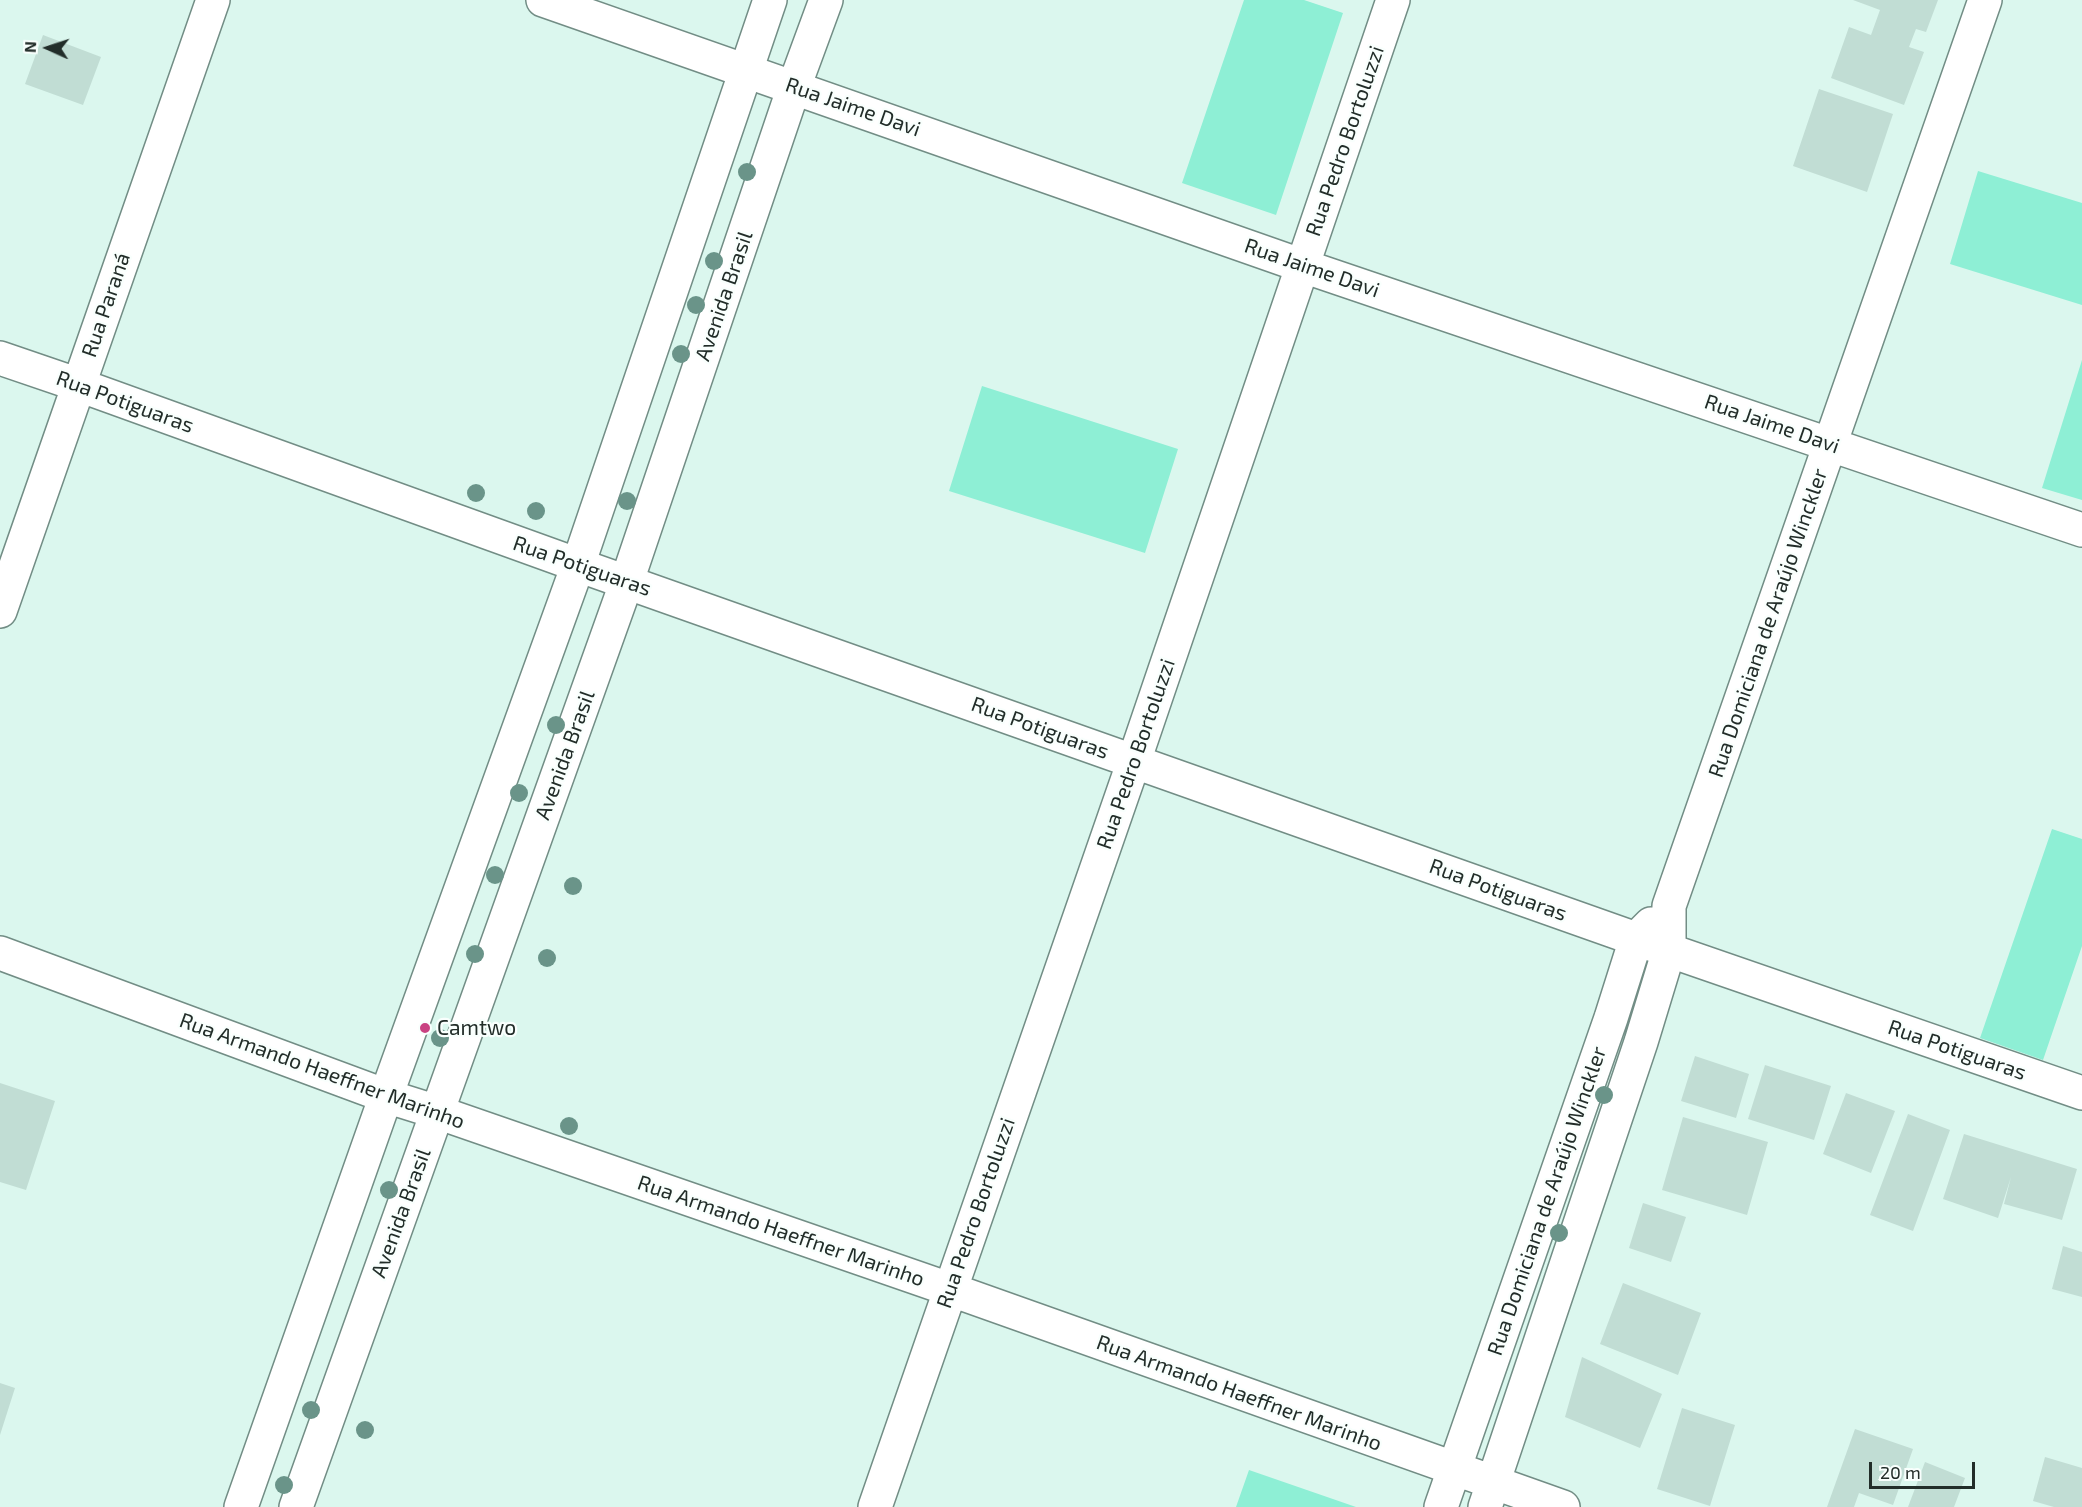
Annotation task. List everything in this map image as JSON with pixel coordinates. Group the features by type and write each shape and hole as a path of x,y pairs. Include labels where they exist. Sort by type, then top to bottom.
{"street":[{"name":"Rua Paraná","path":"0,611 213,0"},
{"name":"Rua Jaime Davi","path":"543,0 1303,266 2082,530"},
{"path":"241,1507 386,1096 578,565 770,0"},
{"name":"Avenida Brasil","path":"296,1507 627,581 794,87 826,0"},
{"name":"Rua Pedro Bortoluzzi","path":"875,1507 1134,761 1393,0"},
{"name":"Rua Domiciana de Araújo Winckler","path":"1489,1495 1604,1155 1669,950 1669,906 1984,0"},
{"name":"Rua Potiguaras","path":"0,358 1636,939 2082,1093"},
{"name":"Rua Domiciana de Araújo Winckler","path":"1441,1507 1636,939 1669,906"},
{"name":"Rua Armando Haeffner Marinho","path":"0,953 386,1096 950,1289 1454,1470 1489,1495 1563,1507"},
{"path":"1568,1142 1604,1155"},
{"path":"1522,1272 1559,1288"}],"green space":[{"path":"1244,0 1304,0 1343,13 1276,215 1182,183"},
{"path":"1978,171 2082,203 2082,305 1950,264"},
{"path":"2082,360 2082,500 2042,488"},
{"path":"982,386 1178,449 1145,553 949,491"},
{"path":"2052,829 2082,839 2082,946 2043,1060 1980,1038"},
{"path":"1249,1470 1356,1507 1236,1507"}],"building":[{"path":"1853,0 1938,0 1926,32 1916,29 1909,47 1924,52 1904,105 1831,78 1849,27 1871,35 1880,10"},
{"path":"43,35 101,57 83,105 25,84"},
{"path":"1819,89 1893,114 1867,192 1793,166"},
{"path":"1695,1056 1749,1074 1736,1118 1681,1101"},
{"path":"1765,1065 1831,1086 1814,1140 1748,1119"},
{"path":"0,1083 55,1101 26,1190 0,1182"},
{"path":"1846,1093 1895,1111 1871,1173 1823,1154"},
{"path":"1908,1114 1950,1130 1913,1231 1870,1215"},
{"path":"1683,1117 1768,1142 1747,1215 1662,1190"},
{"path":"1964,1134 2077,1169 2062,1220 2004,1204 2011,1177 1998,1218 1943,1199"},
{"path":"1643,1203 1686,1217 1671,1262 1629,1248"},
{"path":"2063,1246 2082,1252 2082,1297 2052,1289"},
{"path":"1623,1283 1701,1313 1678,1375 1600,1344"},
{"path":"1582,1357 1662,1394 1640,1448 1565,1417"},
{"path":"0,1383 15,1388 0,1435"},
{"path":"1682,1408 1735,1425 1710,1506 1657,1489"},
{"path":"1855,1429 1913,1449 1893,1505 1859,1493 1854,1507 1827,1507"},
{"path":"2045,1457 2082,1468 2082,1507 2054,1507 2033,1501"},
{"path":"1925,1462 1965,1478 1954,1507 1908,1507"}],"place":[{"name":"Camtwo","path":"425,1028"}]}
